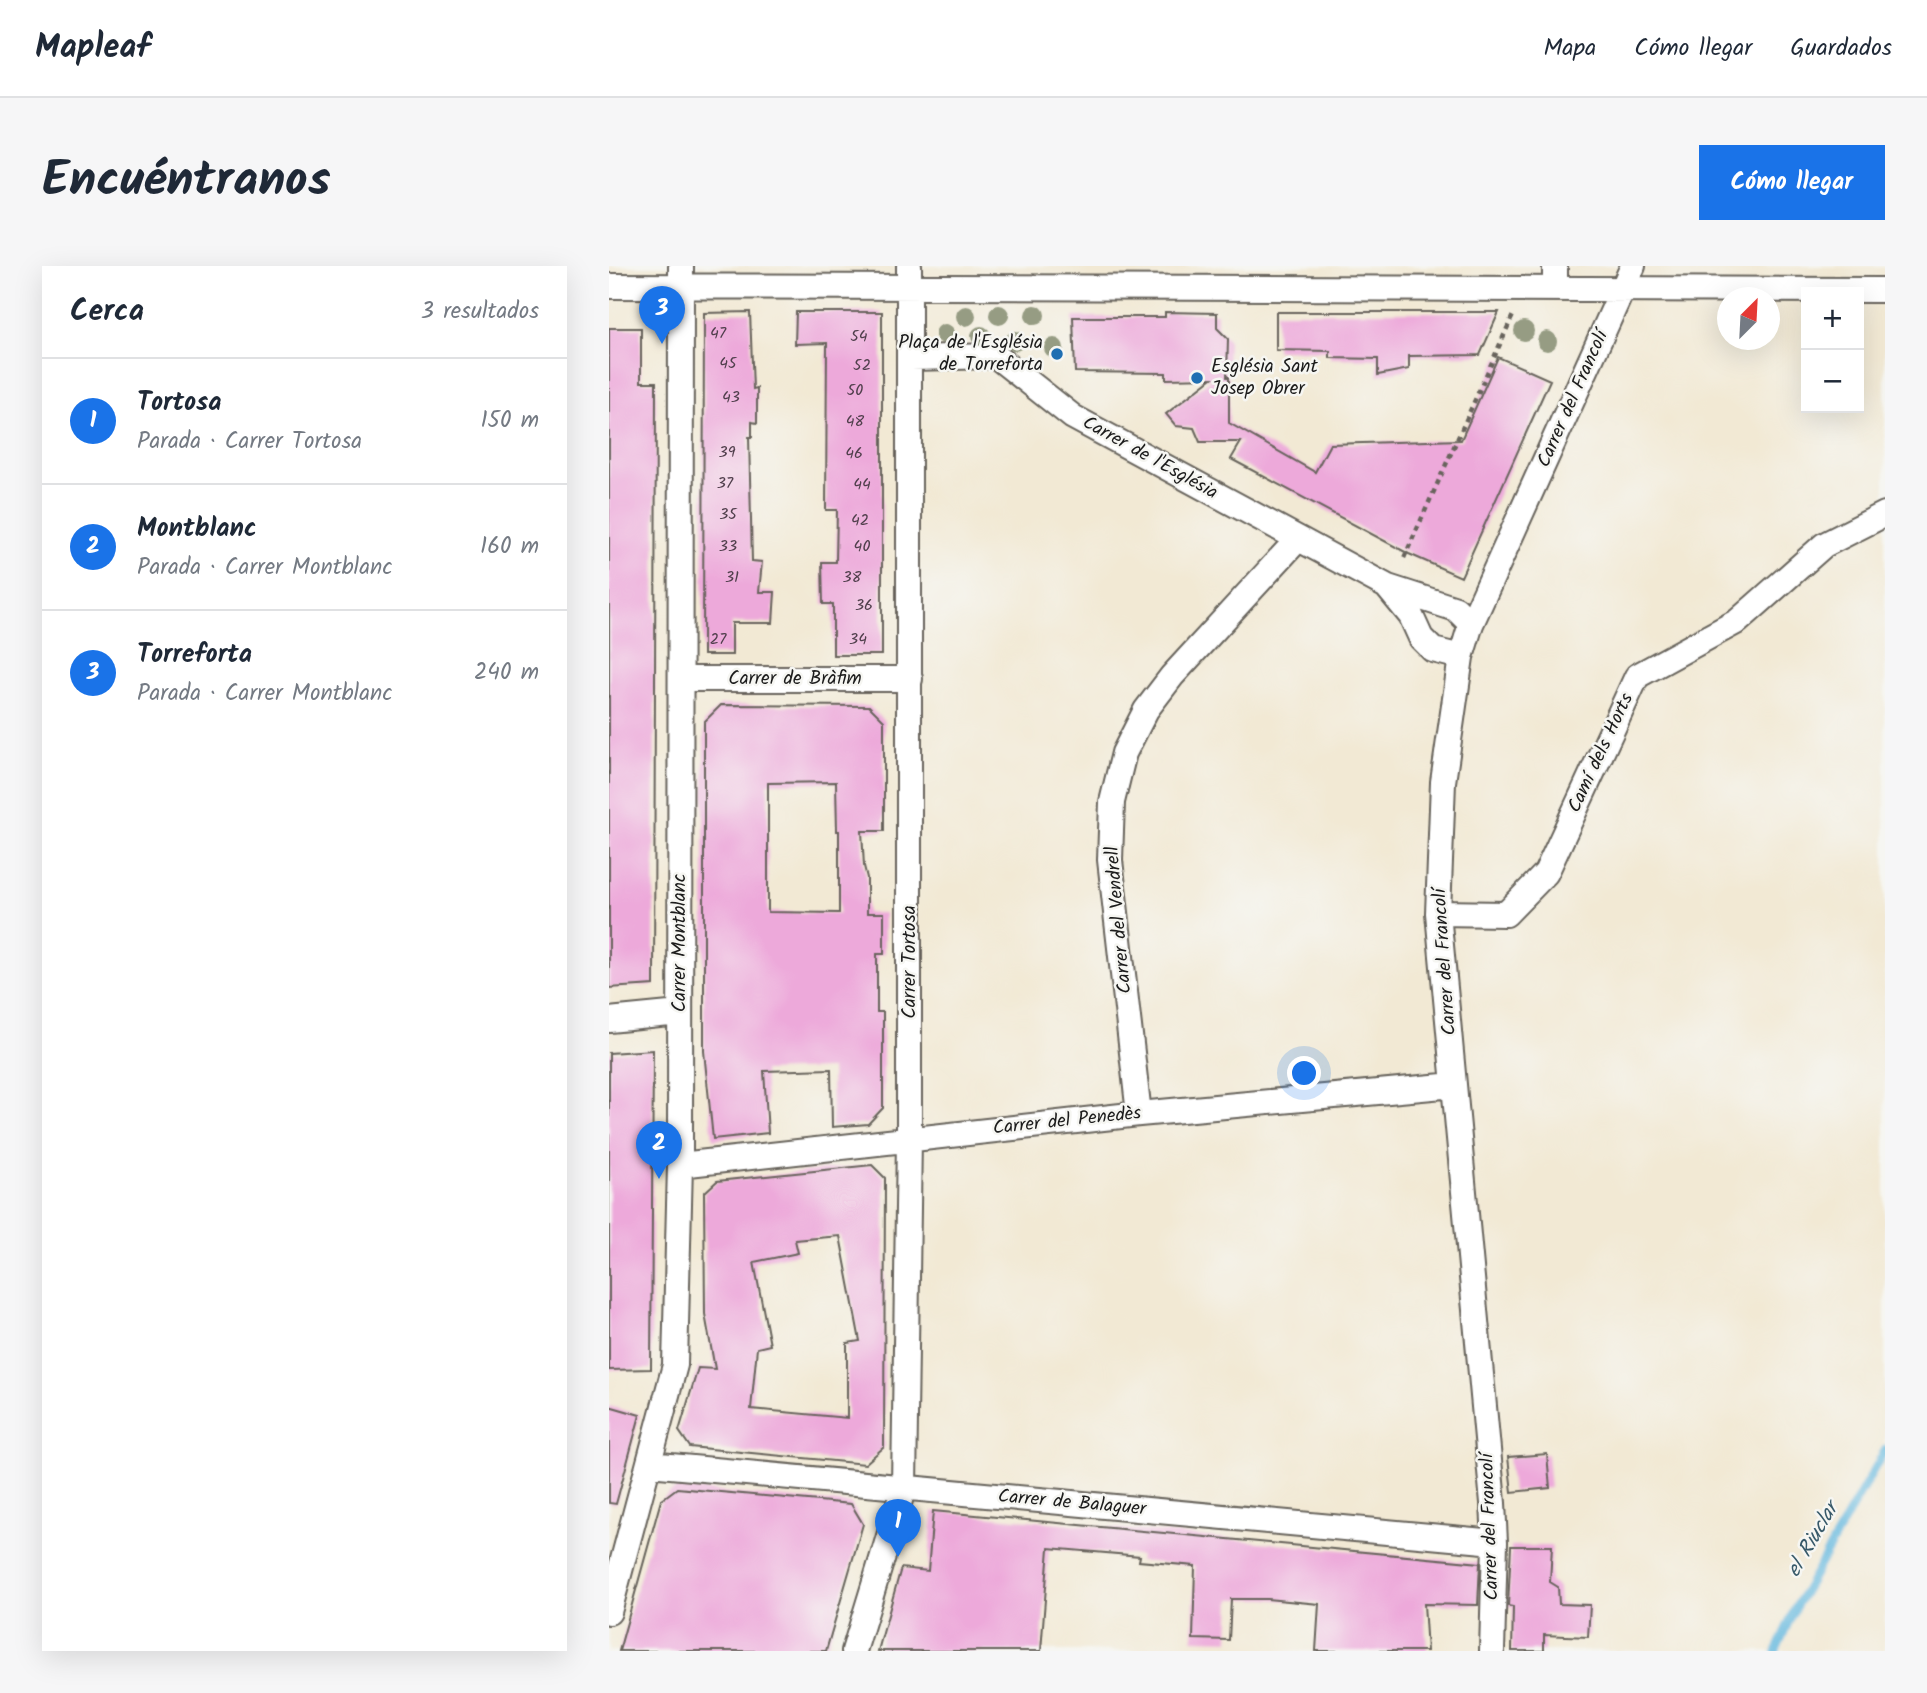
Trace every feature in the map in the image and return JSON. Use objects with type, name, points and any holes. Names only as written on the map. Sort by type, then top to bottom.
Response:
[{"type":"street","points":[[609,286],[681,276],[1628,277],[1885,290]]},
{"type":"street","name":"Carrer Montblanc","points":[[609,1612],[618,1546],[649,1464],[675,1364],[680,1165],[681,276]]},
{"type":"street","name":"Carrer Tortosa","points":[[854,1651],[904,1487],[909,1138],[909,276]]},
{"type":"street","name":"Carrer del Francolí","points":[[1492,1651],[1495,1542],[1492,1489],[1438,913],[1443,782],[1461,657],[1471,624],[1628,277]]},
{"type":"street","name":"Carrer de l'Església","points":[[911,358],[996,356],[1073,416],[1388,587],[1456,609],[1471,624]]},
{"type":"street","name":"Camí dels Horts","points":[[1438,913],[1506,914],[1546,873],[1637,676],[1738,621],[1824,545],[1885,514]]},
{"type":"street","name":"Carrer del Vendrell","points":[[1139,1114],[1110,860],[1112,802],[1124,753],[1146,710],[1172,676],[1298,540]]},
{"type":"street","name":"Carrer de l'Església","points":[[1388,587],[1411,616],[1421,638],[1433,650],[1461,657]]},
{"type":"street","name":"Carrer de Bràfim","points":[[681,679],[910,679]]},
{"type":"street","points":[[609,1020],[680,1013]]},
{"type":"street","name":"Carrer del Penedès","points":[[680,1165],[1139,1114],[1454,1086]]},
{"type":"street","name":"Carrer de Balaguer","points":[[649,1464],[1495,1542]]},
{"type":"path","points":[[1404,558],[1516,309]]},
{"type":"building","points":[[750,312],[753,389],[757,388],[757,423],[752,422],[752,437],[749,437],[752,561],[762,562],[759,592],[775,592],[773,623],[732,623],[732,655],[703,655],[704,313]]},
{"type":"building","points":[[796,312],[882,312],[882,655],[833,655],[833,604],[823,604],[822,562],[836,562],[837,510],[826,510],[827,343],[795,344]]},
{"type":"building","points":[[1165,312],[1217,313],[1217,328],[1228,339],[1229,423],[1315,472],[1330,444],[1461,440],[1498,357],[1550,380],[1461,577],[1409,554],[1231,459],[1241,442],[1200,442],[1194,428],[1176,426],[1166,414],[1212,378],[1166,379],[1166,373],[1075,372],[1073,317],[1165,317]]},
{"type":"building","points":[[1276,312],[1499,312],[1480,355],[1409,356],[1409,369],[1378,375],[1378,359],[1330,358],[1330,351],[1276,350]]},
{"type":"building","points":[[609,328],[641,328],[641,382],[656,382],[654,985],[609,988]]},
{"type":"building","points":[[721,705],[869,706],[884,721],[884,831],[862,831],[867,878],[867,913],[884,913],[884,954],[877,954],[877,1012],[883,1012],[883,1108],[868,1124],[832,1127],[831,1069],[764,1071],[768,1133],[713,1139],[704,1051],[704,722]],"holes":[[[836,782],[839,913],[768,912],[768,783]]]},
{"type":"building","points":[[653,1050],[651,1369],[609,1370],[609,1053]]},
{"type":"building","points":[[872,1165],[885,1178],[884,1447],[865,1464],[690,1447],[679,1431],[698,1368],[715,1369],[705,1314],[704,1193],[717,1181]],"holes":[[[840,1236],[860,1341],[847,1343],[847,1418],[751,1409],[757,1348],[770,1345],[754,1262],[798,1253],[795,1240]]]},
{"type":"building","points":[[609,1406],[640,1415],[616,1504],[609,1503]]},
{"type":"building","points":[[1547,1454],[1550,1488],[1512,1492],[1508,1457]]},
{"type":"building","points":[[677,1488],[851,1504],[863,1524],[826,1651],[619,1651],[661,1500]]},
{"type":"building","points":[[933,1511],[1480,1563],[1478,1605],[1424,1604],[1427,1651],[1316,1651],[1319,1604],[1267,1599],[1231,1599],[1229,1640],[1193,1639],[1195,1566],[1139,1561],[1140,1556],[1049,1548],[1041,1651],[878,1651],[901,1568],[928,1571]]},
{"type":"building","points":[[1511,1546],[1552,1546],[1550,1582],[1558,1587],[1559,1604],[1590,1605],[1588,1637],[1544,1635],[1544,1651],[1512,1651],[1513,1607],[1508,1606]]},
{"type":"waterway","name":"el Riuclar","points":[[1776,1651],[1794,1610],[1885,1450]]},
{"type":"place","name":"Torreforta","points":[[662,344]]},
{"type":"place","name":"Plaça de l'Església de Torreforta","points":[[1057,354]]},
{"type":"place","name":"Església Sant Josep Obrer","points":[[1197,378]]},
{"type":"place","name":"Montblanc","points":[[659,1179]]},
{"type":"place","name":"Tortosa","points":[[898,1557]]}]
